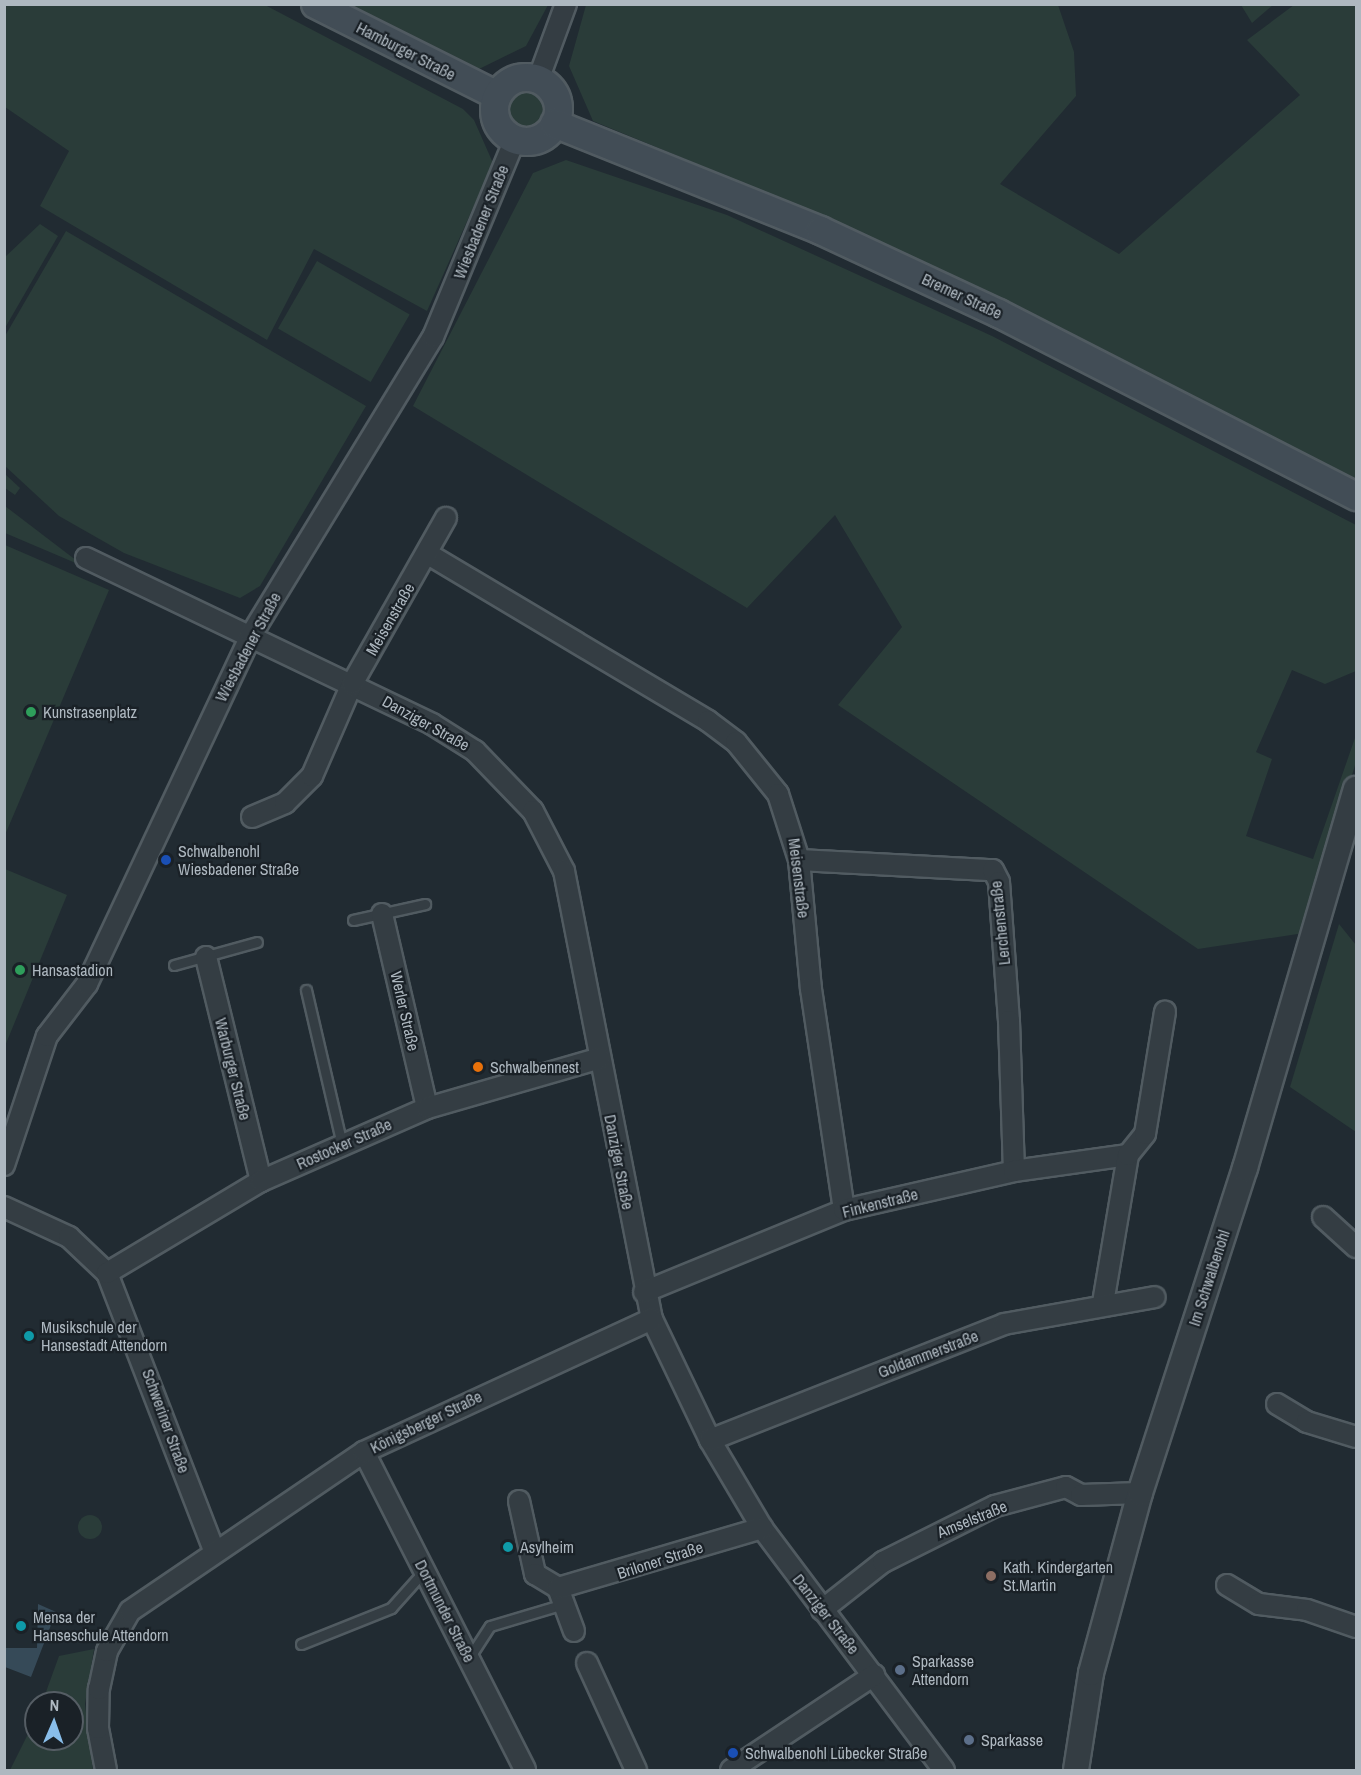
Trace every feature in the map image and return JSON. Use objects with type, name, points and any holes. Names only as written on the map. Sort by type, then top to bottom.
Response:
[{"type":"main road","name":"Hamburger Straße","points":[[315,4],[497,94]]},
{"type":"main road","points":[[519,78],[538,80],[555,98],[554,123],[537,139],[515,139],[498,124],[497,94],[519,78]]},
{"type":"main road","name":"Bremer Straße","points":[[554,123],[820,230],[977,303],[1356,496]]},
{"type":"street","points":[[538,80],[566,4]]},
{"type":"street","name":"Wiesbadener Straße","points":[[4,1165],[48,1036],[87,984],[251,635],[434,337],[515,139]]},
{"type":"street","name":"Meisenstraße","points":[[252,816],[303,791],[352,684],[428,554],[446,518]]},
{"type":"street","name":"Meisenstraße","points":[[428,554],[735,742],[778,794],[799,860],[844,1210]]},
{"type":"street","name":"Danziger Straße","points":[[86,558],[352,684],[475,751],[533,811],[564,871],[644,1292],[652,1319],[710,1440],[762,1528],[944,1770]]},
{"type":"street","name":"Im Schwalbenohl","points":[[1076,1770],[1091,1673],[1140,1492],[1245,1168],[1356,789]]},
{"type":"street","name":"Lerchenstraße","points":[[799,860],[993,870],[999,882],[1009,1021],[1014,1171]]},
{"type":"street","name":"Werler Straße","points":[[382,914],[427,1108]]},
{"type":"street","name":"Warburger Straße","points":[[206,957],[261,1181]]},
{"type":"street","points":[[1103,1303],[1128,1155],[1145,1134],[1165,1012]]},
{"type":"street","name":"Rostocker Straße","points":[[107,1273],[261,1181],[342,1145],[427,1108],[600,1058]]},
{"type":"street","name":"Finkenstraße","points":[[644,1292],[844,1210],[1014,1171],[1128,1155]]},
{"type":"street","name":"Schweriner Straße","points":[[4,1208],[69,1237],[107,1273],[214,1551]]},
{"type":"street","points":[[1323,1217],[1356,1246]]},
{"type":"street","name":"Goldammerstraße","points":[[710,1440],[1004,1324],[1103,1303],[1155,1297]]},
{"type":"street","name":"Königsberger Straße","points":[[106,1770],[98,1728],[107,1651],[130,1611],[214,1551],[364,1452],[652,1319]]},
{"type":"street","points":[[1277,1404],[1307,1422],[1356,1437]]},
{"type":"street","name":"Dortmunder Straße","points":[[364,1452],[525,1770]]},
{"type":"street","name":"Amselstraße","points":[[822,1610],[883,1562],[940,1530],[995,1506],[1066,1487],[1081,1495],[1140,1492]]},
{"type":"street","points":[[519,1501],[536,1574],[561,1596],[574,1631]]},
{"type":"street","name":"Briloner Straße","points":[[561,1596],[762,1528]]},
{"type":"street","points":[[1227,1586],[1259,1604],[1307,1610],[1356,1628]]},
{"type":"street","points":[[587,1663],[636,1770]]},
{"type":"street","points":[[738,1769],[874,1675]]},
{"type":"lane","points":[[353,920],[425,904]]},
{"type":"lane","points":[[174,965],[256,942]]},
{"type":"lane","points":[[306,990],[342,1145]]},
{"type":"lane","points":[[301,1644],[391,1608],[425,1570]]},
{"type":"lane","points":[[469,1658],[490,1626],[561,1596]]},
{"type":"green space","points":[[5,5],[265,5],[463,109],[474,120],[493,163],[427,311],[314,249],[267,340],[40,206],[69,151],[5,107]]},
{"type":"green space","points":[[337,5],[548,5],[526,46],[477,70]]},
{"type":"green space","points":[[586,5],[1058,5],[1074,52],[1076,96],[1000,184],[1119,254],[1300,95],[1247,40],[1294,5],[1356,5],[1356,487],[1018,308],[840,223],[593,121],[569,66]]},
{"type":"green space","points":[[1241,5],[1273,5],[1252,23]]},
{"type":"green space","points":[[526,90],[538,96],[544,108],[538,120],[526,126],[514,120],[508,108],[514,96]]},
{"type":"green space","points":[[566,160],[727,215],[992,336],[1356,525],[1356,671],[1325,684],[1292,670],[1256,752],[1272,759],[1246,836],[1313,859],[1356,735],[1356,762],[1304,933],[1198,949],[838,705],[902,627],[835,515],[747,608],[413,406],[533,173]]},
{"type":"green space","points":[[40,224],[58,236],[5,328],[5,257]]},
{"type":"green space","points":[[66,231],[366,406],[260,586],[240,598],[124,553],[59,516],[5,466],[5,336]]},
{"type":"green space","points":[[317,261],[410,314],[371,382],[278,329]]},
{"type":"green space","points":[[5,474],[20,488],[15,495],[5,488]]},
{"type":"green space","points":[[5,506],[85,567],[5,533]]},
{"type":"green space","name":"Kunstrasenplatz","points":[[5,545],[109,590],[5,835]]},
{"type":"green space","name":"Hansastadion","points":[[5,869],[67,895],[5,1046]]},
{"type":"green space","points":[[1339,924],[1356,945],[1356,1132],[1290,1087]]},
{"type":"green space","points":[[90,1515],[99,1518],[102,1527],[99,1536],[90,1539],[81,1536],[78,1527],[81,1518]]},
{"type":"green space","points":[[94,1649],[85,1704],[93,1770],[10,1770],[24,1742],[24,1751],[84,1751],[84,1691],[46,1691],[59,1656]]},
{"type":"water","points":[[38,1604],[56,1612],[31,1677],[5,1667],[5,1648],[37,1648]]},
{"type":"place","name":"Kunstrasenplatz","points":[[31,712]]},
{"type":"place","name":"Schwalbenohl Wiesbadener Straße","points":[[166,860]]},
{"type":"place","name":"Hansastadion","points":[[20,970]]},
{"type":"place","name":"Schwalbennest","points":[[478,1067]]},
{"type":"place","name":"Musikschule der Hansestadt Attendorn","points":[[29,1336]]},
{"type":"place","name":"Asylheim","points":[[508,1547]]},
{"type":"place","name":"Kath. Kindergarten St.Martin","points":[[991,1576]]},
{"type":"place","name":"Mensa der Hanseschule Attendorn","points":[[21,1626]]},
{"type":"place","name":"Sparkasse Attendorn","points":[[900,1670]]},
{"type":"place","name":"Sparkasse","points":[[969,1740]]},
{"type":"place","name":"Schwalbenohl Lübecker Straße","points":[[733,1753]]}]
